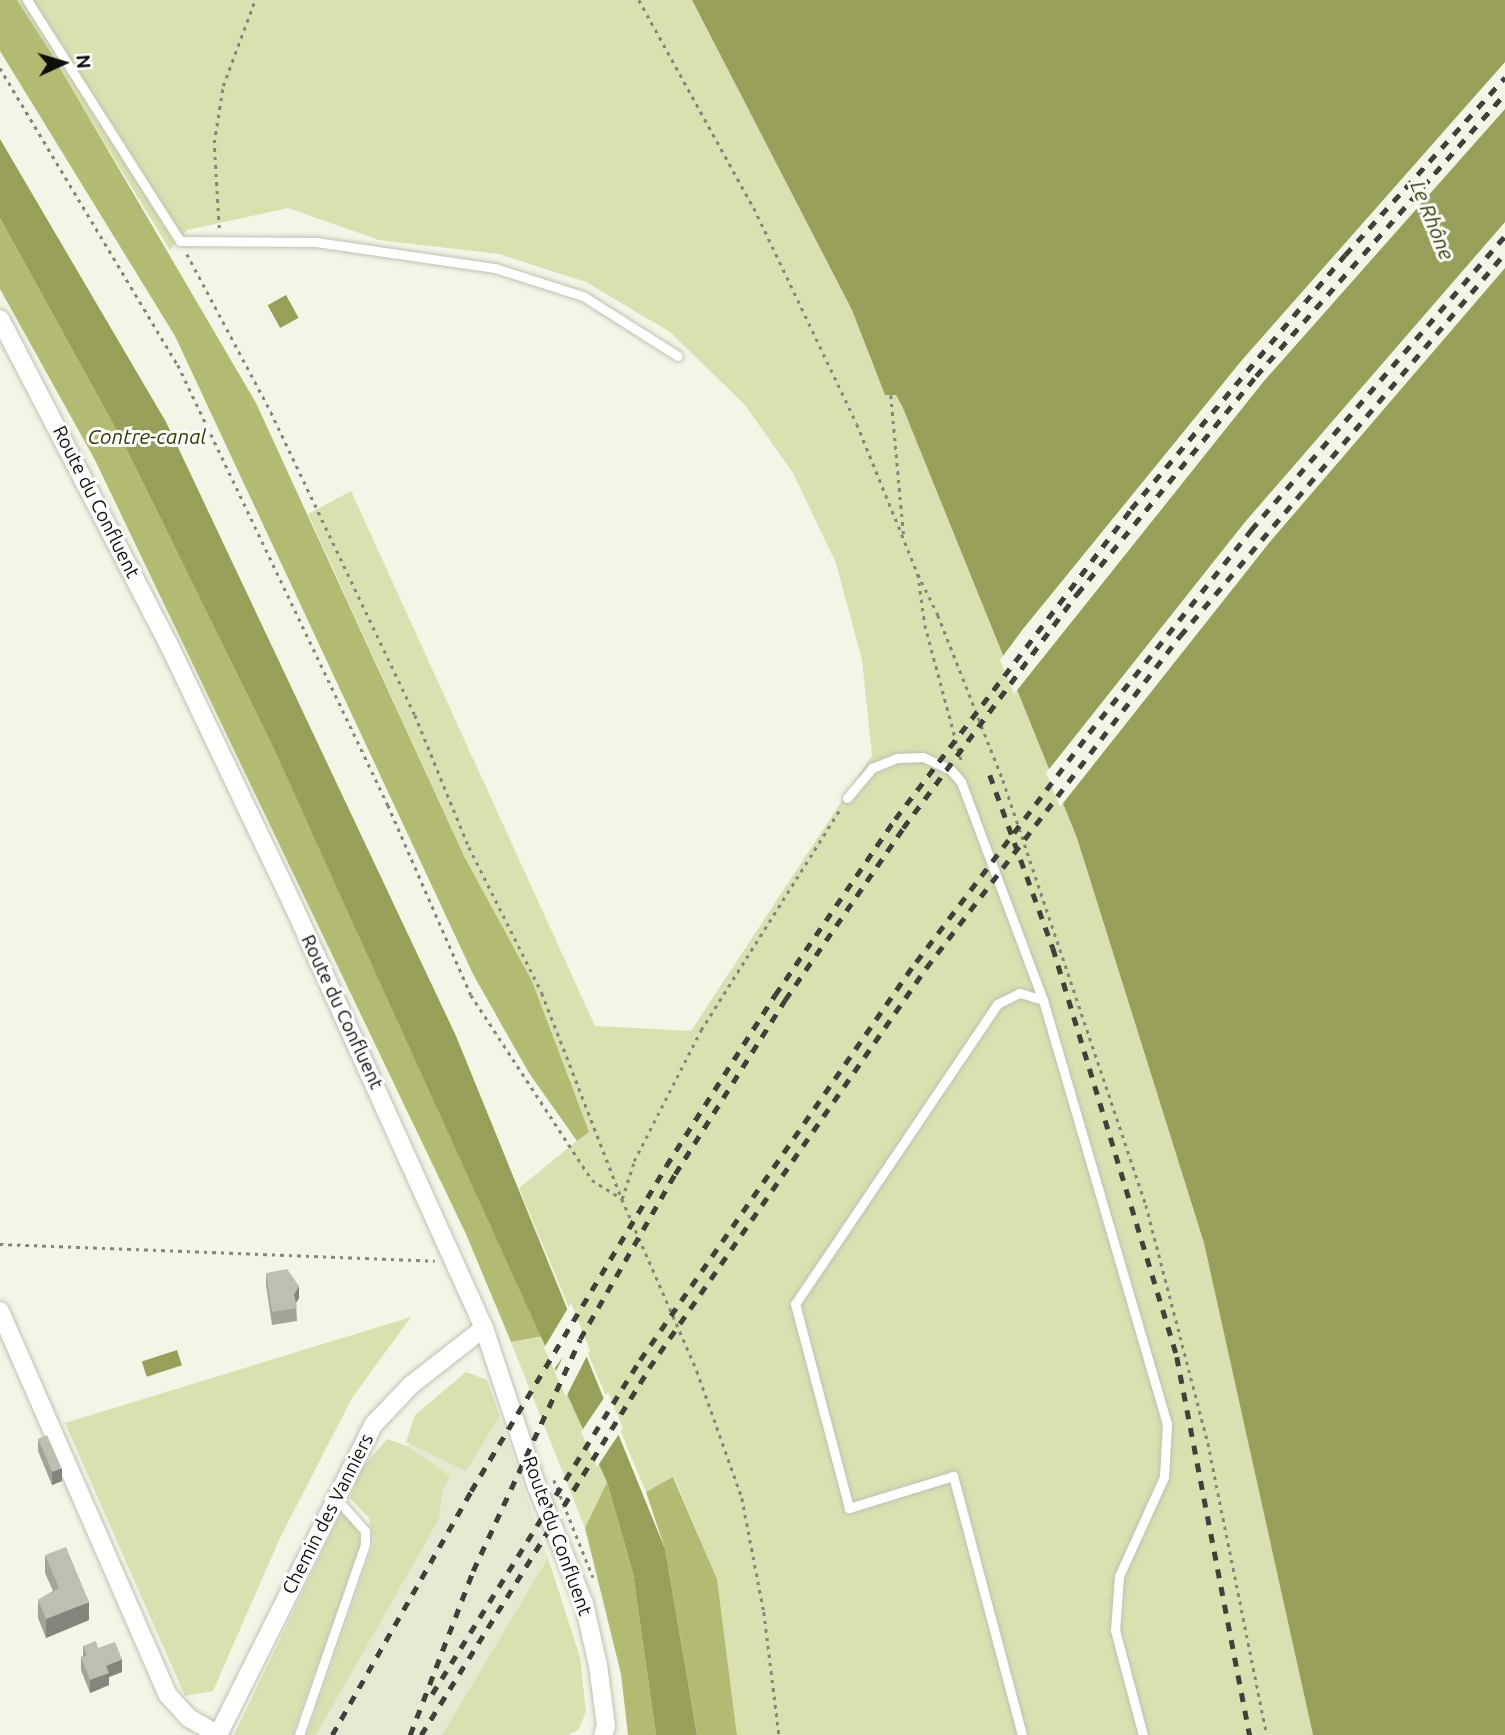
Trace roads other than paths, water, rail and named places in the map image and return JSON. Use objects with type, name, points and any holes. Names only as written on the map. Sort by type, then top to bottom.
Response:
[{"type":"street","name":"Route du Confluent","points":[[0,319],[169,645],[484,1328],[537,1487],[584,1604],[598,1665],[606,1726],[603,1735]]},
{"type":"street","name":"Chemin des Vanniers","points":[[0,1311],[168,1695],[189,1718],[218,1735],[334,1496],[374,1424],[411,1385],[484,1328]]},
{"type":"lane","points":[[27,0],[180,241],[316,242],[534,277],[583,296],[678,356]]},
{"type":"lane","points":[[847,798],[872,768],[897,758],[923,757],[951,770],[961,782],[1043,1000],[1167,1423],[1164,1477],[1119,1576],[1115,1630],[1143,1735]]},
{"type":"lane","points":[[1022,1735],[953,1476],[849,1508],[795,1304],[997,1004],[1020,993],[1043,1000]]},
{"type":"lane","points":[[299,1735],[365,1544],[365,1531],[334,1496]]},
{"type":"water","name":"Le Rhône","points":[[692,0],[1505,0],[1505,1735],[1313,1735],[1204,1243],[1077,838],[903,408],[896,395],[885,395],[852,310]]},
{"type":"water","name":"Contre-canal","points":[[0,139],[166,422],[456,1036],[665,1549],[697,1735],[656,1735],[633,1573],[607,1482],[273,747],[122,440],[0,218]]},
{"type":"water","points":[[286,295],[299,318],[280,328],[268,305]]},
{"type":"water","points":[[177,1350],[182,1365],[147,1377],[142,1361]]},
{"type":"railway","points":[[332,1735],[471,1491],[666,1166],[775,995],[895,819],[1131,509],[1345,255],[1505,77]]},
{"type":"railway","points":[[410,1735],[473,1571],[580,1339],[675,1174],[785,1000],[903,828],[1077,594],[1256,376],[1505,94]]},
{"type":"railway","points":[[432,1694],[640,1360],[916,962],[1089,733],[1251,530],[1505,236]]},
{"type":"railway","points":[[421,1735],[649,1368],[926,968],[1180,636],[1505,253]]},
{"type":"railway","points":[[990,775],[1053,948],[1177,1357],[1250,1735]]}]
